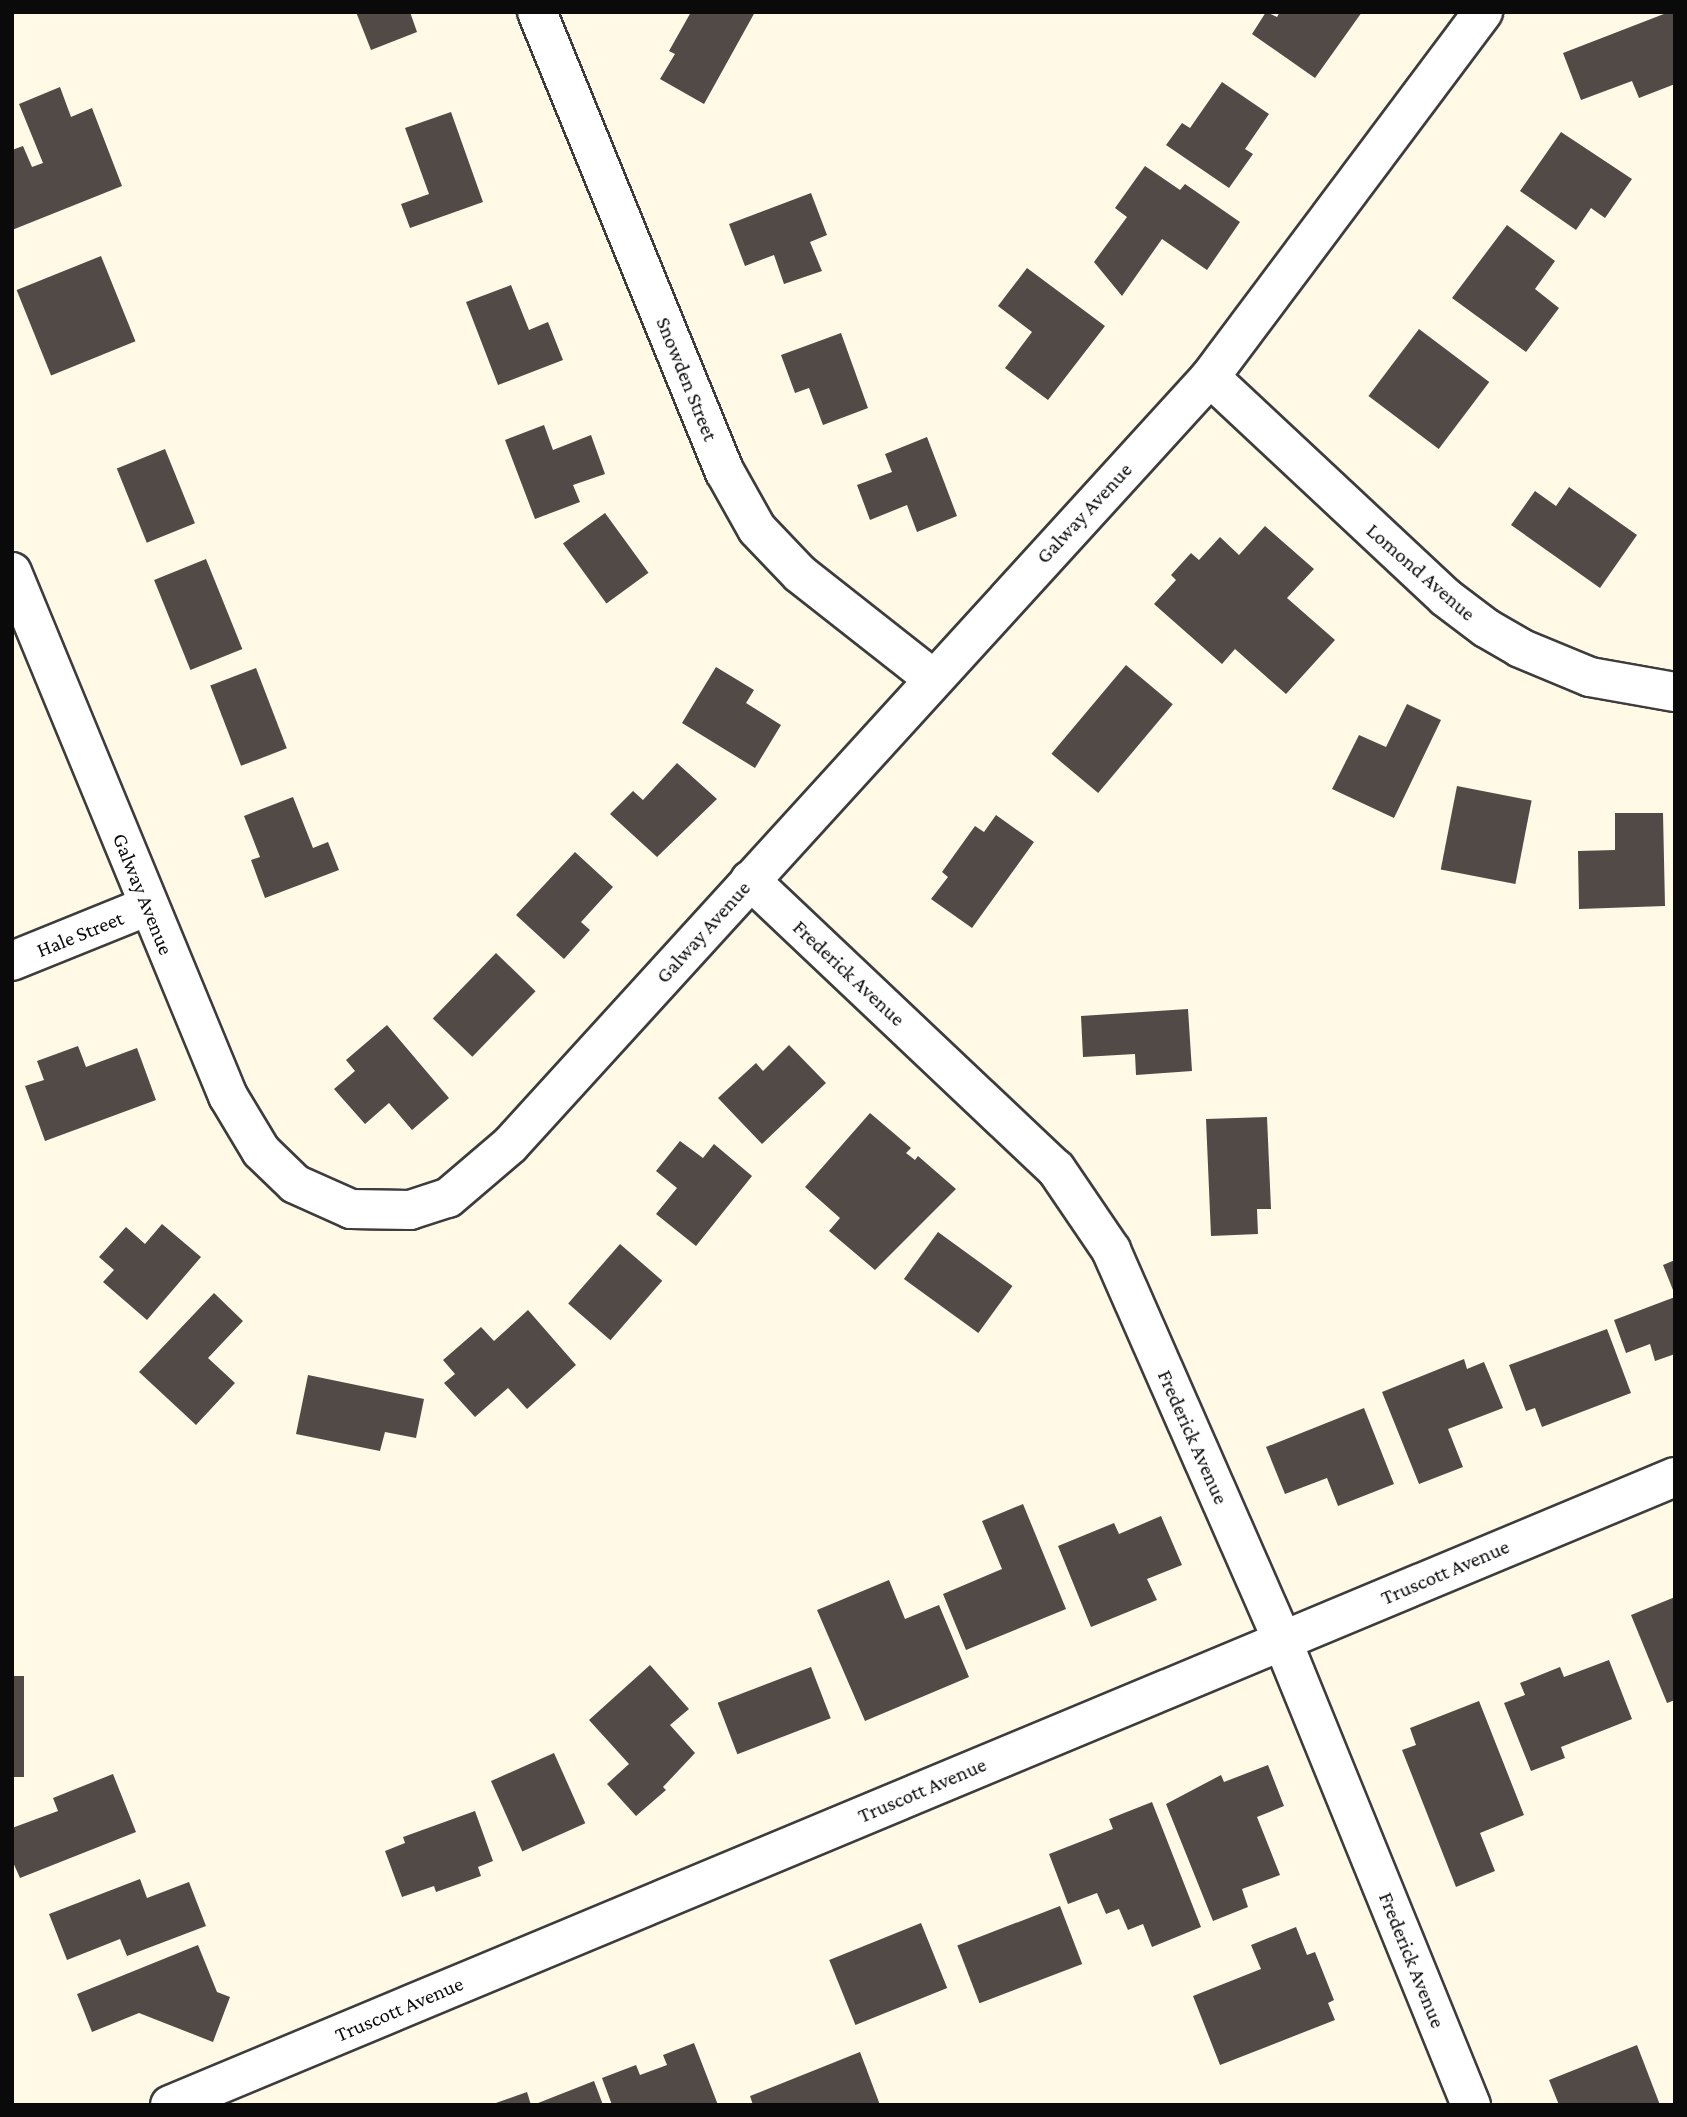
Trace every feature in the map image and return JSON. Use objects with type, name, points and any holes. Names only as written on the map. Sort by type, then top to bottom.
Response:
[{"type":"street","name":"Snowden Street","points":[[537,12],[725,472],[757,529],[800,574],[932,678]]},
{"type":"street","name":"Galway Avenue","points":[[12,572],[228,1096],[261,1151],[276,1170],[314,1194],[351,1209],[390,1211],[448,1198],[481,1174],[1210,377],[1483,12]]},
{"type":"street","name":"Lomond Avenue","points":[[1210,377],[1445,597],[1486,628],[1520,648],[1590,677],[1675,692]]},
{"type":"street","name":"Frederick Avenue","points":[[750,880],[1072,1189],[1111,1250],[1282,1640],[1471,2105]]},
{"type":"street","name":"Hale Street","points":[[12,961],[148,906]]},
{"type":"street","name":"Truscott Avenue","points":[[170,2105],[1675,1477]]},
{"type":"building","points":[[356,12],[410,12],[417,32],[371,50]]},
{"type":"building","points":[[691,12],[755,12],[704,104],[660,79],[675,54],[669,51]]},
{"type":"building","points":[[1266,12],[1277,17],[1280,12],[1362,12],[1315,78],[1252,34]]},
{"type":"building","points":[[1675,12],[1675,84],[1639,98],[1632,81],[1581,100],[1563,53]]},
{"type":"building","points":[[1222,82],[1269,114],[1245,149],[1253,154],[1229,188],[1166,145],[1182,123],[1190,128]]},
{"type":"building","points":[[60,87],[71,117],[92,108],[122,186],[12,230],[12,150],[23,146],[32,167],[43,163],[19,104]]},
{"type":"building","points":[[451,112],[483,202],[410,228],[401,204],[429,194],[405,128]]},
{"type":"building","points":[[1561,132],[1632,179],[1605,218],[1591,208],[1576,230],[1520,191]]},
{"type":"building","points":[[1145,166],[1180,190],[1185,184],[1240,222],[1207,270],[1162,239],[1122,296],[1094,262],[1127,217],[1115,208]]},
{"type":"building","points":[[811,193],[827,235],[810,242],[822,271],[784,284],[774,255],[745,266],[729,224]]},
{"type":"building","points":[[1507,225],[1555,261],[1535,289],[1559,308],[1526,352],[1452,298]]},
{"type":"building","points":[[101,256],[135,341],[51,375],[17,290]]},
{"type":"building","points":[[1027,268],[1105,326],[1048,400],[1005,368],[1032,332],[998,306]]},
{"type":"building","points":[[511,285],[529,330],[548,322],[563,360],[498,385],[466,302]]},
{"type":"building","points":[[1419,329],[1489,382],[1439,449],[1368,396]]},
{"type":"building","points":[[841,333],[868,408],[823,425],[809,388],[795,393],[781,355]]},
{"type":"building","points":[[544,425],[553,450],[591,435],[605,474],[573,485],[580,502],[535,519],[505,440]]},
{"type":"building","points":[[927,437],[957,516],[917,532],[907,505],[870,520],[857,485],[892,472],[885,454]]},
{"type":"building","points":[[165,449],[195,523],[147,543],[117,468]]},
{"type":"building","points":[[1569,487],[1637,535],[1600,588],[1511,525],[1535,491],[1556,506]]},
{"type":"building","points":[[605,513],[648,573],[606,603],[563,544]]},
{"type":"building","points":[[1265,526],[1314,569],[1287,598],[1335,640],[1286,694],[1235,649],[1222,664],[1154,604],[1176,580],[1171,575],[1191,553],[1199,560],[1220,537],[1239,555]]},
{"type":"building","points":[[206,559],[242,649],[190,670],[154,580]]},
{"type":"building","points":[[1126,665],[1173,704],[1098,793],[1051,754]]},
{"type":"building","points":[[716,667],[754,690],[746,703],[781,725],[755,768],[682,723]]},
{"type":"building","points":[[256,668],[287,748],[241,766],[210,686]]},
{"type":"building","points":[[1407,704],[1441,720],[1394,818],[1332,789],[1359,735],[1386,747]]},
{"type":"building","points":[[677,763],[717,799],[657,857],[610,814],[633,791],[643,800]]},
{"type":"building","points":[[1457,786],[1532,801],[1515,884],[1441,869]]},
{"type":"building","points":[[293,797],[313,848],[328,842],[339,870],[265,898],[251,860],[260,857],[244,816]]},
{"type":"building","points":[[1615,813],[1663,813],[1665,906],[1579,909],[1578,851],[1615,850]]},
{"type":"building","points":[[996,815],[1034,842],[972,928],[931,899],[948,877],[942,872],[975,826],[984,832]]},
{"type":"building","points":[[575,852],[613,887],[581,922],[590,930],[564,959],[516,915]]},
{"type":"building","points":[[496,953],[536,991],[472,1057],[433,1018]]},
{"type":"building","points":[[1188,1009],[1192,1071],[1136,1075],[1135,1054],[1083,1057],[1081,1016]]},
{"type":"building","points":[[387,1025],[449,1098],[412,1130],[389,1103],[365,1124],[334,1089],[355,1071],[346,1060]]},
{"type":"building","points":[[789,1045],[826,1083],[762,1144],[718,1098],[756,1063],[763,1071]]},
{"type":"building","points":[[78,1046],[86,1067],[137,1048],[156,1100],[45,1141],[25,1086],[44,1080],[37,1061]]},
{"type":"building","points":[[870,1113],[911,1148],[906,1153],[915,1160],[918,1156],[956,1189],[875,1270],[829,1231],[840,1218],[805,1187]]},
{"type":"building","points":[[1267,1117],[1271,1209],[1257,1209],[1258,1234],[1211,1236],[1206,1119]]},
{"type":"building","points":[[680,1141],[703,1158],[714,1144],[752,1176],[696,1246],[656,1214],[677,1188],[656,1171]]},
{"type":"building","points":[[162,1224],[201,1257],[147,1320],[103,1282],[114,1270],[99,1257],[126,1227],[145,1244]]},
{"type":"building","points":[[938,1232],[1012,1286],[978,1333],[904,1279]]},
{"type":"building","points":[[620,1244],[662,1281],[610,1340],[568,1304]]},
{"type":"building","points":[[1675,1260],[1675,1295],[1663,1265]]},
{"type":"building","points":[[214,1293],[243,1321],[208,1358],[235,1383],[196,1425],[139,1372]]},
{"type":"building","points":[[1675,1297],[1675,1354],[1655,1361],[1650,1344],[1626,1353],[1614,1320]]},
{"type":"building","points":[[528,1310],[576,1365],[527,1409],[508,1388],[475,1417],[444,1383],[455,1374],[443,1360],[481,1327],[494,1341]]},
{"type":"building","points":[[1607,1329],[1631,1393],[1542,1427],[1535,1408],[1526,1411],[1509,1365]]},
{"type":"building","points":[[1464,1359],[1467,1369],[1484,1362],[1503,1408],[1448,1429],[1463,1467],[1419,1484],[1382,1392]]},
{"type":"building","points":[[308,1375],[424,1399],[416,1438],[385,1432],[380,1451],[296,1434]]},
{"type":"building","points":[[1364,1408],[1394,1484],[1338,1506],[1327,1478],[1285,1494],[1266,1447]]},
{"type":"building","points":[[1023,1504],[1066,1609],[966,1650],[943,1594],[1002,1569],[982,1521]]},
{"type":"building","points":[[1161,1516],[1182,1565],[1147,1579],[1157,1600],[1091,1627],[1058,1546],[1114,1523],[1119,1534]]},
{"type":"building","points":[[889,1580],[905,1619],[939,1605],[969,1677],[865,1721],[817,1610]]},
{"type":"building","points":[[1675,1597],[1675,1700],[1667,1703],[1631,1615]]},
{"type":"building","points":[[1609,1660],[1632,1719],[1561,1747],[1565,1758],[1531,1771],[1504,1703],[1525,1695],[1520,1683],[1560,1667],[1564,1677]]},
{"type":"building","points":[[650,1665],[689,1709],[670,1725],[695,1753],[663,1787],[666,1790],[636,1816],[607,1784],[629,1764],[589,1720]]},
{"type":"building","points":[[811,1667],[831,1718],[737,1754],[718,1703]]},
{"type":"building","points":[[12,1676],[24,1676],[24,1777],[12,1777]]},
{"type":"building","points":[[1479,1701],[1524,1815],[1480,1833],[1495,1871],[1456,1887],[1402,1750],[1416,1745],[1410,1728]]},
{"type":"building","points":[[554,1753],[585,1823],[522,1851],[491,1781]]},
{"type":"building","points":[[1268,1765],[1284,1806],[1257,1817],[1280,1875],[1242,1889],[1248,1907],[1213,1921],[1166,1804],[1221,1775],[1224,1782]]},
{"type":"building","points":[[113,1774],[136,1832],[20,1878],[12,1860],[12,1828],[58,1811],[53,1798]]},
{"type":"building","points":[[1152,1802],[1201,1927],[1152,1947],[1143,1924],[1128,1930],[1119,1909],[1106,1914],[1097,1893],[1068,1904],[1049,1854],[1113,1829],[1109,1819]]},
{"type":"building","points":[[475,1811],[493,1861],[478,1867],[481,1876],[436,1892],[434,1886],[402,1897],[385,1851],[405,1843],[403,1837]]},
{"type":"building","points":[[140,1879],[147,1898],[189,1882],[206,1926],[127,1956],[120,1939],[67,1960],[49,1914]]},
{"type":"building","points":[[1060,1906],[1082,1964],[980,2003],[957,1945]]},
{"type":"building","points":[[921,1923],[947,1988],[855,2025],[829,1960]]},
{"type":"building","points":[[1296,1927],[1307,1955],[1315,1952],[1334,2000],[1328,2003],[1335,2020],[1220,2065],[1193,1996],[1261,1969],[1251,1945]]},
{"type":"building","points":[[198,1945],[217,1992],[230,1997],[213,2042],[139,2013],[92,2032],[77,1994]]},
{"type":"building","points":[[694,2043],[718,2105],[612,2105],[602,2078],[636,2065],[640,2075],[667,2065],[663,2055]]},
{"type":"building","points":[[1637,2045],[1660,2105],[1559,2105],[1549,2080]]},
{"type":"building","points":[[860,2052],[880,2105],[753,2105],[750,2096]]},
{"type":"building","points":[[594,2081],[603,2105],[533,2105]]},
{"type":"building","points":[[527,2092],[531,2105],[493,2105],[493,2104]]}]
